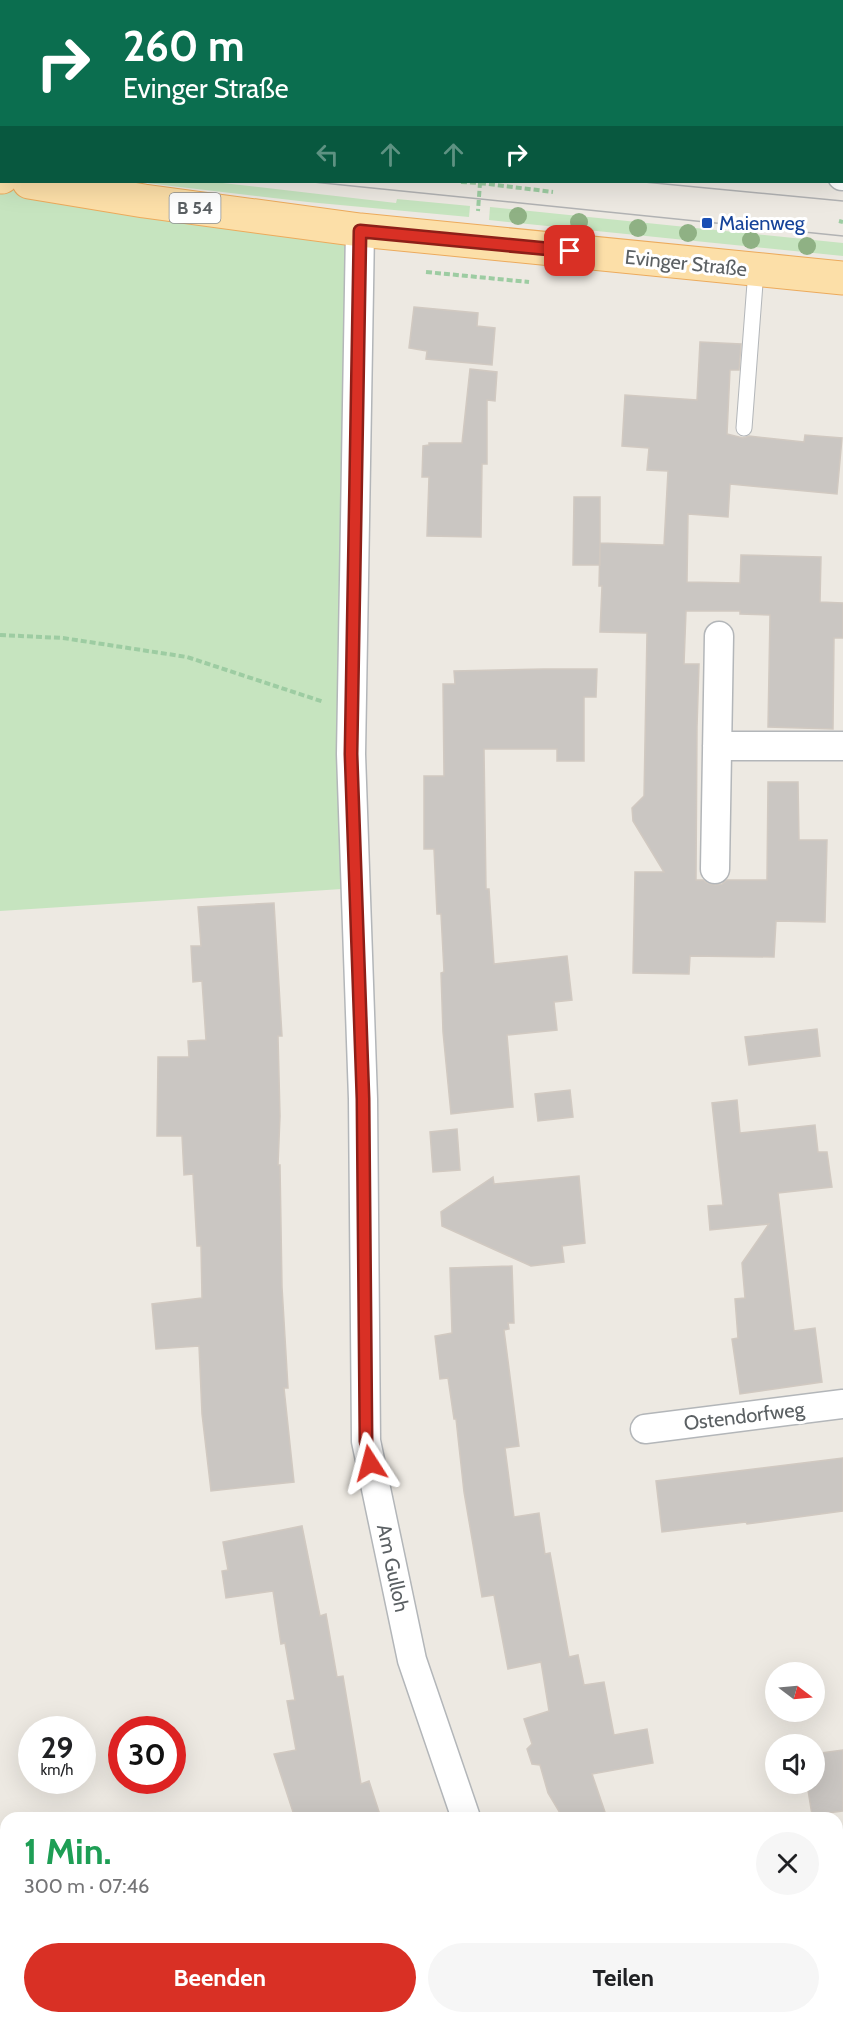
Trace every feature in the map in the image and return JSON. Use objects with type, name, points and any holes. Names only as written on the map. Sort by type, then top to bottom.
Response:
[{"type":"main road","name":"Evinger Straße","points":[[35,183],[144,201],[360,231],[843,278]]},
{"type":"street","name":"Am Gulloh","points":[[360,231],[351,754],[363,1099],[366,1441],[412,1660],[464,1812]]},
{"type":"street","points":[[715,869],[719,636]]},
{"type":"street","points":[[717,746],[843,746]]},
{"type":"street","name":"Ostendorfweg","points":[[645,1429],[843,1404]]},
{"type":"lane","points":[[744,428],[756,270]]},
{"type":"path","points":[[480,183],[554,192]]},
{"type":"path","points":[[0,635],[63,638],[187,657],[352,711]]},
{"type":"green space","points":[[0,183],[47,183],[360,230],[357,888],[0,911]]},
{"type":"green space","points":[[146,183],[223,183],[396,203],[397,199],[470,206],[469,217],[308,202]]},
{"type":"green space","points":[[490,207],[843,243],[843,256],[489,220]]},
{"type":"building","points":[[414,307],[478,313],[477,326],[495,328],[492,365],[426,359],[427,351],[409,348]]},
{"type":"building","points":[[700,342],[741,344],[739,370],[730,370],[727,434],[743,438],[749,436],[804,442],[805,435],[842,438],[837,494],[730,484],[728,517],[688,514],[687,582],[740,583],[741,555],[821,557],[820,602],[843,603],[843,638],[834,638],[833,729],[768,727],[770,615],[740,614],[740,611],[686,611],[684,664],[699,664],[696,880],[715,885],[727,880],[767,880],[768,782],[798,782],[799,840],[827,840],[825,922],[776,921],[774,957],[690,956],[689,974],[633,973],[635,872],[664,872],[633,821],[632,808],[644,796],[647,633],[600,632],[602,586],[599,586],[600,543],[664,545],[668,471],[647,470],[649,448],[622,446],[625,395],[697,400]]},
{"type":"building","points":[[470,369],[497,372],[495,401],[487,400],[487,464],[482,464],[481,537],[427,536],[429,477],[422,477],[423,446],[429,443],[462,443]]},
{"type":"building","points":[[574,497],[600,497],[600,565],[573,565]]},
{"type":"building","points":[[597,669],[596,697],[584,697],[584,761],[557,761],[557,749],[484,749],[486,889],[489,889],[494,964],[567,956],[572,1000],[554,1002],[557,1030],[507,1035],[513,1107],[451,1114],[443,1032],[441,973],[444,972],[441,914],[437,914],[434,849],[424,849],[424,776],[444,776],[443,684],[455,684],[454,671]]},
{"type":"building","points":[[274,903],[282,1036],[278,1036],[280,1116],[278,1165],[280,1165],[282,1287],[288,1388],[284,1388],[294,1482],[211,1491],[202,1414],[199,1346],[156,1349],[152,1304],[202,1298],[201,1246],[197,1246],[193,1174],[184,1175],[182,1136],[157,1136],[158,1057],[189,1057],[188,1041],[206,1040],[202,981],[193,982],[191,946],[201,946],[198,907]]},
{"type":"building","points":[[817,1029],[820,1056],[749,1065],[745,1037]]},
{"type":"building","points":[[570,1090],[573,1117],[538,1121],[535,1094]]},
{"type":"building","points":[[737,1100],[740,1133],[815,1125],[818,1152],[827,1152],[832,1187],[778,1193],[794,1331],[815,1328],[822,1382],[740,1394],[732,1339],[738,1338],[735,1299],[745,1298],[742,1263],[769,1224],[710,1230],[708,1206],[723,1205],[712,1103]]},
{"type":"building","points":[[457,1129],[460,1170],[433,1172],[430,1132]]},
{"type":"building","points":[[579,1176],[585,1243],[562,1246],[564,1262],[531,1266],[442,1226],[441,1212],[493,1177],[494,1184]]},
{"type":"building","points":[[512,1266],[514,1323],[508,1323],[509,1329],[504,1330],[519,1446],[505,1448],[514,1517],[539,1513],[545,1554],[550,1553],[569,1657],[578,1655],[584,1685],[604,1682],[614,1735],[647,1729],[653,1763],[592,1774],[605,1812],[559,1812],[548,1793],[540,1765],[532,1764],[527,1749],[532,1744],[524,1719],[549,1711],[541,1662],[508,1669],[494,1595],[482,1597],[464,1492],[456,1419],[454,1419],[448,1378],[440,1379],[435,1336],[452,1333],[450,1268]]},
{"type":"building","points":[[843,1458],[843,1511],[747,1524],[746,1522],[662,1532],[656,1481]]},
{"type":"building","points":[[302,1526],[320,1616],[326,1614],[337,1677],[343,1676],[361,1784],[369,1781],[379,1812],[293,1812],[274,1754],[296,1750],[287,1701],[295,1700],[285,1643],[281,1644],[273,1591],[226,1598],[222,1571],[228,1570],[223,1542]]},
{"type":"building","points":[[843,1750],[843,1811],[812,1812],[809,1794],[825,1794],[825,1752]]},
{"type":"tram line","points":[[323,183],[843,236]]},
{"type":"tram line","points":[[654,183],[843,201]]},
{"type":"place","name":"Maienweg","points":[[707,223]]},
{"type":"route","points":[[370,1463],[366,1441],[363,1099],[351,754],[360,231],[570,251]]}]
